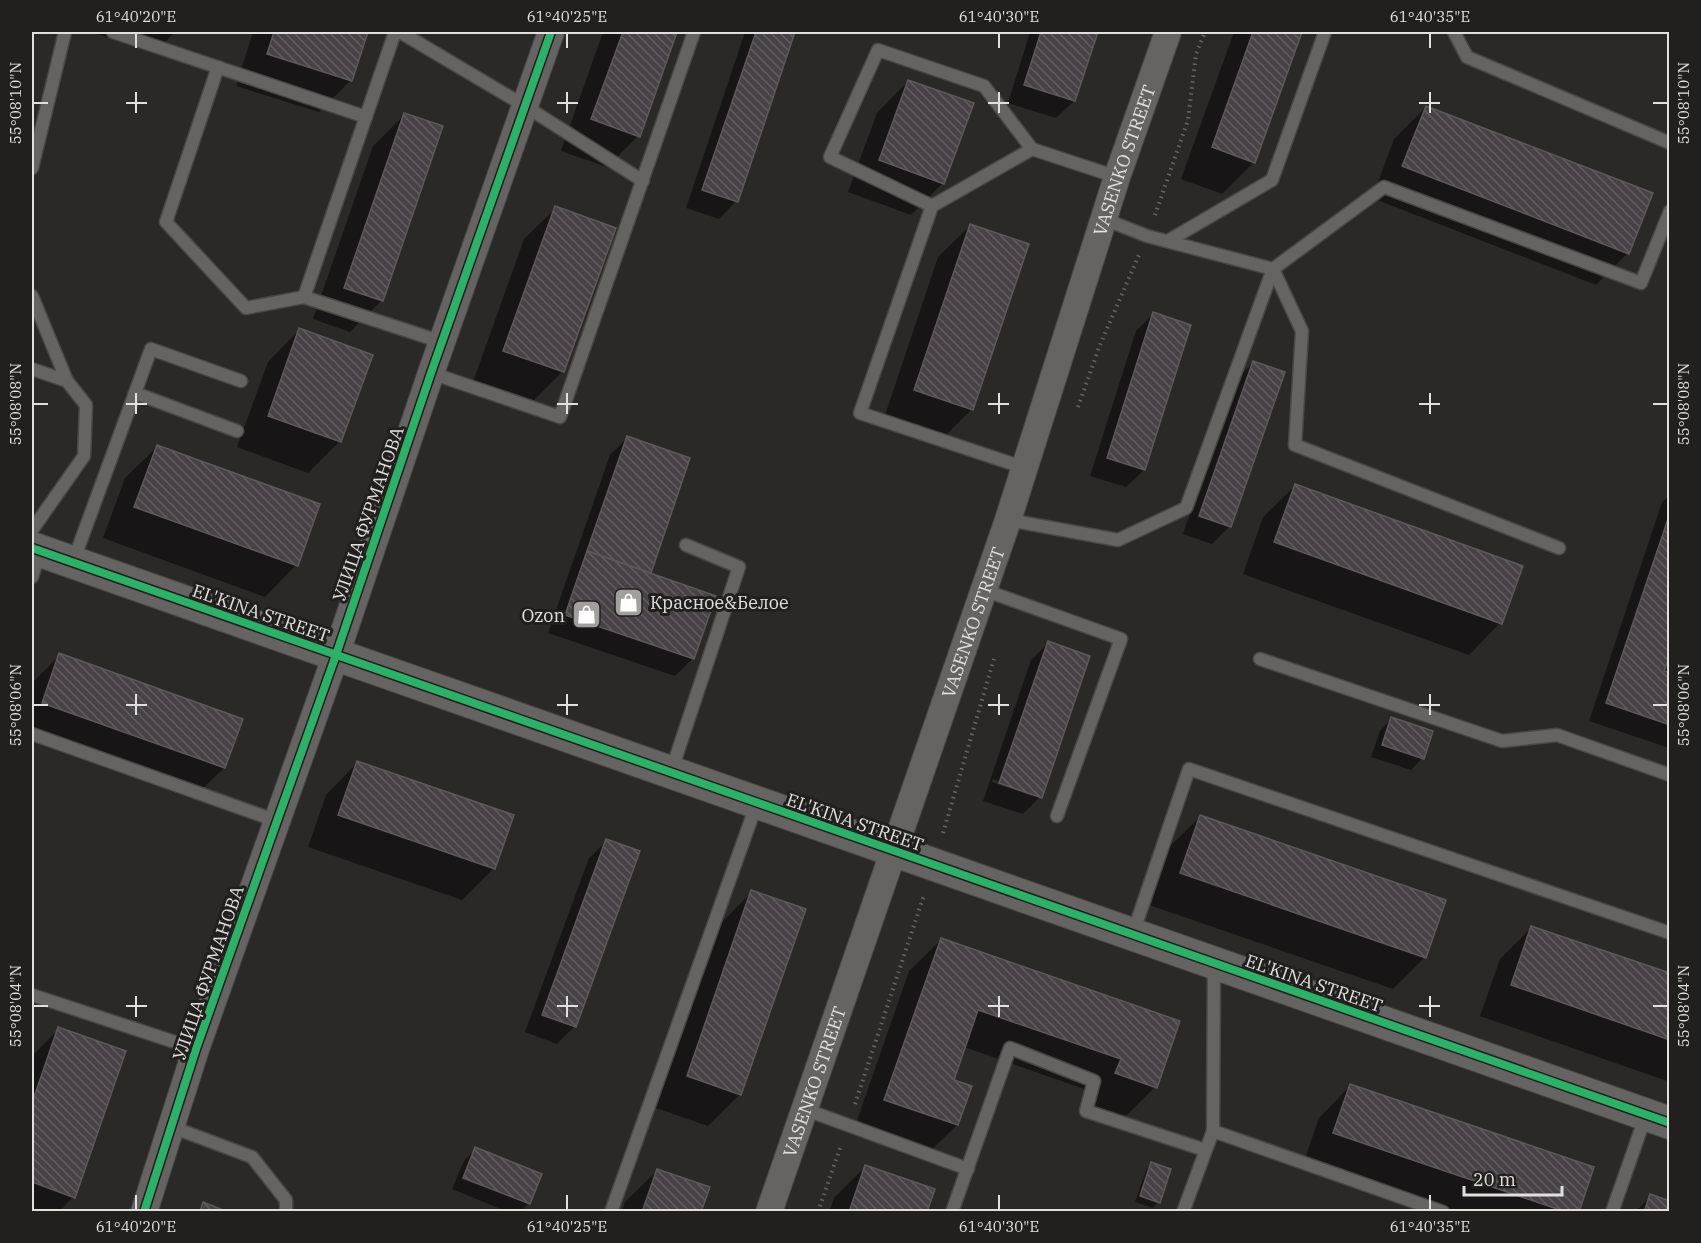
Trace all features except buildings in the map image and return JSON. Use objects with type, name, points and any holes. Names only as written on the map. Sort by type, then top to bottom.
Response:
[{"type":"street","name":"УЛИЦА ФУРМАНОВА","points":[[144,1212],[196,1048],[336,655],[431,373],[551,32]]},
{"type":"street","name":"VASENKO STREET","points":[[769,1212],[1008,520],[1117,177],[1168,32]]},
{"type":"street","name":"EL'KINA STREET","points":[[34,552],[72,563],[336,655],[1658,1119]]},
{"type":"lane","points":[[32,168],[65,32]]},
{"type":"lane","points":[[112,32],[366,117]]},
{"type":"lane","points":[[304,297],[395,32]]},
{"type":"lane","points":[[400,32],[525,106],[644,181]]},
{"type":"lane","points":[[431,373],[560,417],[694,32]]},
{"type":"lane","points":[[1168,241],[1272,180],[1325,32]]},
{"type":"lane","points":[[1454,32],[1467,57],[1670,143]]},
{"type":"lane","points":[[932,206],[830,157],[878,50],[984,86],[1032,149],[1117,177]]},
{"type":"lane","points":[[219,67],[166,222],[246,308],[304,297],[442,342]]},
{"type":"lane","points":[[1025,468],[860,413],[932,206],[1032,149]]},
{"type":"lane","points":[[1008,520],[1118,540],[1186,508],[1273,269],[1384,187],[1641,283],[1670,211]]},
{"type":"lane","points":[[1104,219],[1147,236],[1273,269]]},
{"type":"lane","points":[[1273,269],[1302,331],[1295,446],[1559,548]]},
{"type":"lane","points":[[32,296],[67,381],[86,405],[84,456],[34,552]]},
{"type":"lane","points":[[72,563],[152,349],[241,381]]},
{"type":"lane","points":[[32,369],[67,381]]},
{"type":"lane","points":[[135,393],[237,431]]},
{"type":"lane","points":[[670,773],[739,567],[686,545]]},
{"type":"lane","points":[[984,590],[1121,639],[1057,816]]},
{"type":"lane","points":[[1260,659],[1502,741],[1557,735],[1670,775]]},
{"type":"lane","points":[[32,734],[277,821]]},
{"type":"lane","points":[[1133,935],[1189,770],[1670,933]]},
{"type":"lane","points":[[611,1212],[757,803]]},
{"type":"lane","points":[[1183,1210],[1213,1131],[1214,963]]},
{"type":"lane","points":[[32,995],[196,1048]]},
{"type":"lane","points":[[952,1212],[1010,1048],[1094,1080],[1086,1111],[1205,1150]]},
{"type":"lane","points":[[804,1109],[968,1169]]},
{"type":"lane","points":[[1612,1212],[1658,1119]]},
{"type":"lane","points":[[172,1127],[252,1157],[286,1200],[286,1212]]},
{"type":"lane","points":[[1213,1131],[1443,1212]]},
{"type":"cycle path","points":[[144,1212],[196,1049],[336,655],[431,373],[551,32]]},
{"type":"cycle path","points":[[32,548],[1670,1123]]},
{"type":"place","name":"Красное&Белое","points":[[629,602]]},
{"type":"place","name":"Ozon","points":[[586,615]]}]
